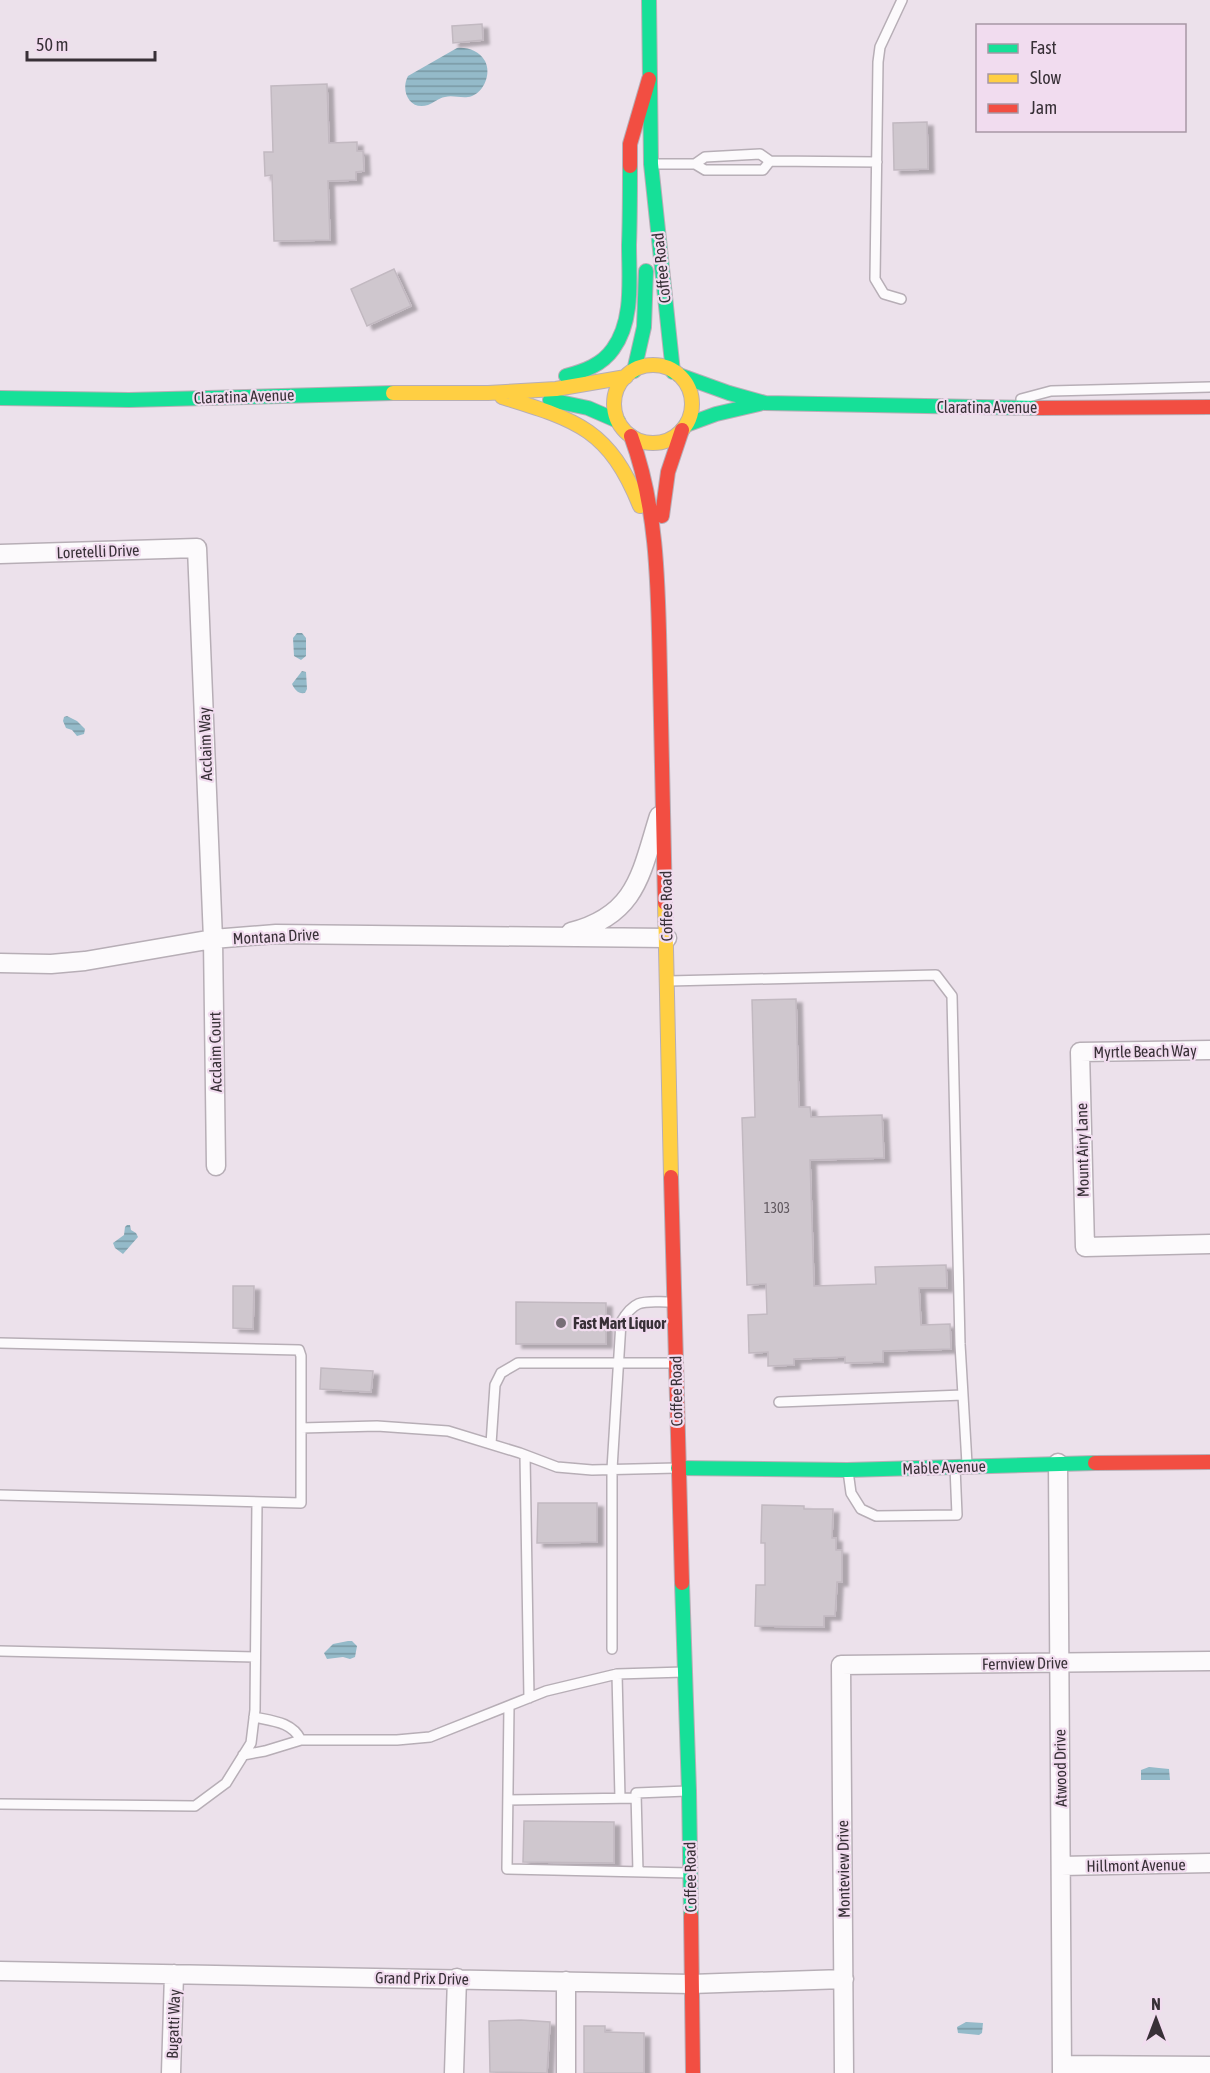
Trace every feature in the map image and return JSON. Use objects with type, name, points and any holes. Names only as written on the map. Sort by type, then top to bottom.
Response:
[{"type":"main road","name":"Coffee Road","points":[[649,0],[651,164],[676,373]]},
{"type":"main road","points":[[488,393],[594,367],[608,358],[619,342],[626,325],[629,300],[630,144],[649,79]]},
{"type":"main road","name":"Coffee Road","points":[[630,374],[644,327],[645,212],[651,164]]},
{"type":"main road","points":[[656,366],[676,373],[687,385],[691,396],[692,408],[684,428],[672,438],[648,443],[625,432],[614,408],[615,394],[621,382],[643,367],[656,366]]},
{"type":"main road","name":"Claratina Avenue","points":[[676,373],[729,393],[765,403]]},
{"type":"main road","name":"Claratina Avenue","points":[[0,398],[129,400],[355,393],[488,393],[556,389],[630,374]]},
{"type":"main road","points":[[488,393],[570,420],[608,446],[632,483],[641,511],[658,602]]},
{"type":"main road","name":"Claratina Avenue","points":[[488,393],[573,404],[618,421]]},
{"type":"main road","name":"Claratina Avenue","points":[[684,428],[716,414],[765,403],[983,408],[1210,407]]},
{"type":"main road","name":"Coffee Road","points":[[658,602],[663,493],[668,465],[684,428]]},
{"type":"main road","name":"Coffee Road","points":[[631,436],[642,461],[650,499],[658,602],[678,1468],[689,1791],[693,2073]]},
{"type":"main road","name":"Mable Avenue","points":[[678,1468],[847,1470],[1058,1463],[1210,1462]]},
{"type":"street","name":"Loretelli Drive","points":[[0,554],[197,548]]},
{"type":"street","name":"Acclaim Way","points":[[197,548],[213,939]]},
{"type":"street","name":"Montana Drive","points":[[554,936],[588,928],[609,918],[630,895],[643,868],[663,803]]},
{"type":"street","name":"Montana Drive","points":[[0,963],[51,964],[85,961],[213,939],[276,934],[667,938]]},
{"type":"street","name":"Acclaim Court","points":[[213,939],[216,1166]]},
{"type":"street","name":"Myrtle Beach Way","points":[[1080,1052],[1210,1050]]},
{"type":"street","name":"Mount Airy Lane","points":[[1080,1052],[1085,1247],[1210,1244]]},
{"type":"street","name":"Atwood Drive","points":[[1058,1463],[1062,2069]]},
{"type":"street","name":"Fernview Drive","points":[[841,1665],[1210,1661]]},
{"type":"street","name":"Monteview Drive","points":[[841,1665],[844,2073]]},
{"type":"street","name":"Hillmont Avenue","points":[[1061,1866],[1210,1863]]},
{"type":"street","name":"Grand Prix Drive","points":[[0,1971],[692,1984],[844,1979]]},
{"type":"street","name":"Bugatti Way","points":[[171,2073],[174,1974]]},
{"type":"street","points":[[454,2073],[457,1978]]},
{"type":"street","points":[[566,1981],[566,2073]]},
{"type":"street","points":[[1062,2069],[1210,2066]]},
{"type":"lane","points":[[901,298],[884,294],[875,279],[878,62],[880,47],[902,0]]},
{"type":"lane","points":[[651,164],[695,164],[705,157],[760,154],[770,161],[877,162]]},
{"type":"lane","points":[[695,164],[705,171],[763,170],[770,161]]},
{"type":"lane","points":[[983,408],[1051,391],[1210,387]]},
{"type":"lane","points":[[668,981],[936,975],[952,996],[963,1395],[957,1515],[876,1516],[861,1509],[852,1493],[847,1470]]},
{"type":"lane","points":[[612,1649],[612,1469],[621,1322],[629,1309],[639,1302],[675,1302]]},
{"type":"lane","points":[[0,1343],[299,1350],[301,1356],[302,1503],[0,1495]]},
{"type":"lane","points":[[491,1444],[495,1385],[501,1373],[518,1363],[676,1364]]},
{"type":"lane","points":[[779,1402],[963,1395]]},
{"type":"lane","points":[[302,1428],[377,1426],[448,1431],[557,1467],[592,1470],[678,1468]]},
{"type":"lane","points":[[525,1455],[529,1698]]},
{"type":"lane","points":[[0,1804],[195,1806],[226,1784],[251,1743],[254,1717],[257,1502]]},
{"type":"lane","points":[[0,1651],[255,1657]]},
{"type":"lane","points":[[243,1755],[302,1740],[397,1740],[430,1737],[546,1690],[617,1674],[686,1672]]},
{"type":"lane","points":[[617,1674],[620,1798]]},
{"type":"lane","points":[[509,1706],[507,1869],[690,1873]]},
{"type":"lane","points":[[254,1717],[282,1723],[297,1731],[302,1740]]},
{"type":"lane","points":[[638,1872],[636,1793],[689,1791]]},
{"type":"lane","points":[[508,1800],[636,1798]]},
{"type":"water","points":[[457,48],[473,50],[485,61],[487,78],[482,88],[468,97],[448,96],[428,105],[416,105],[412,102],[405,88],[408,76]]},
{"type":"water","points":[[297,633],[302,633],[306,638],[306,656],[301,660],[294,656],[293,638]]},
{"type":"water","points":[[302,671],[306,672],[307,689],[305,693],[297,691],[292,684]]},
{"type":"water","points":[[67,716],[77,721],[85,729],[84,734],[77,736],[72,730],[66,728],[63,721]]},
{"type":"water","points":[[127,1225],[130,1225],[131,1230],[138,1237],[123,1254],[115,1248],[113,1243],[124,1235]]},
{"type":"water","points":[[352,1641],[357,1646],[355,1657],[327,1659],[324,1653],[333,1644]]},
{"type":"water","points":[[1149,1767],[1169,1769],[1170,1780],[1141,1780],[1141,1770]]},
{"type":"water","points":[[966,2022],[983,2023],[982,2033],[979,2035],[958,2033],[957,2027]]},
{"type":"building","points":[[482,24],[483,40],[453,43],[452,26]]},
{"type":"building","points":[[327,84],[329,143],[357,142],[357,151],[363,151],[364,171],[356,172],[356,180],[328,181],[330,240],[274,241],[272,175],[265,176],[264,152],[273,152],[271,86]]},
{"type":"building","points":[[927,122],[928,169],[894,170],[893,123]]},
{"type":"building","points":[[394,269],[411,306],[367,326],[351,289]]},
{"type":"building","points":[[796,999],[799,1107],[810,1107],[811,1117],[882,1115],[884,1158],[810,1160],[814,1286],[876,1284],[875,1267],[946,1265],[947,1288],[919,1288],[921,1325],[950,1324],[951,1349],[883,1351],[883,1362],[845,1363],[845,1357],[794,1359],[794,1365],[768,1366],[768,1352],[749,1353],[748,1315],[767,1314],[766,1284],[747,1285],[742,1118],[755,1117],[752,1000]]},
{"type":"building","points":[[233,1286],[254,1286],[253,1329],[233,1328]]},
{"type":"building","name":"Fast Mart Liquor","points":[[516,1302],[606,1303],[606,1344],[516,1344]]},
{"type":"building","points":[[321,1368],[373,1371],[371,1392],[320,1389]]},
{"type":"building","points":[[538,1503],[597,1503],[597,1542],[537,1543]]},
{"type":"building","points":[[762,1505],[833,1509],[832,1538],[836,1538],[836,1550],[842,1550],[842,1582],[837,1582],[835,1616],[824,1616],[824,1627],[755,1626],[756,1585],[765,1585],[765,1543],[761,1543]]},
{"type":"building","points":[[524,1821],[614,1822],[614,1863],[523,1862]]},
{"type":"building","points":[[489,2021],[550,2022],[547,2073],[490,2072]]},
{"type":"building","points":[[584,2026],[605,2026],[605,2032],[644,2033],[644,2073],[584,2073]]},
{"type":"traffic: fast","points":[[649,0],[651,164],[673,372]]},
{"type":"traffic: fast","points":[[566,376],[586,369],[609,355],[620,338],[624,325],[629,299],[630,166]]},
{"type":"traffic: fast","points":[[634,371],[644,327],[646,271]]},
{"type":"traffic: fast","points":[[679,375],[765,403],[1038,408]]},
{"type":"traffic: fast","points":[[0,398],[129,400],[393,393]]},
{"type":"traffic: fast","points":[[550,400],[588,408],[618,421]]},
{"type":"traffic: fast","points":[[686,425],[716,414],[759,404]]},
{"type":"traffic: fast","points":[[678,1468],[847,1470],[1095,1463]]},
{"type":"traffic: fast","points":[[682,1583],[691,1916]]},
{"type":"traffic: slow","points":[[653,365],[668,368],[680,377],[689,389],[692,404],[689,419],[680,431],[668,440],[653,443],[638,440],[626,431],[617,419],[614,404],[617,389],[626,377],[638,368],[653,365]]},
{"type":"traffic: slow","points":[[393,393],[488,393],[556,389],[626,377]]},
{"type":"traffic: slow","points":[[502,397],[551,413],[588,431],[616,460],[640,506]]},
{"type":"traffic: slow","points":[[665,903],[671,1177]]},
{"type":"traffic: jam","points":[[630,166],[630,144],[649,79]]},
{"type":"traffic: jam","points":[[1038,408],[1210,407]]},
{"type":"traffic: jam","points":[[662,516],[668,472],[682,430]]},
{"type":"traffic: jam","points":[[631,436],[647,494],[655,554],[659,614],[665,903]]},
{"type":"traffic: jam","points":[[671,1177],[682,1583]]},
{"type":"traffic: jam","points":[[1095,1463],[1210,1462]]},
{"type":"traffic: jam","points":[[691,1916],[693,2073]]},
{"type":"place","name":"Fast Mart Liquor","points":[[561,1323]]}]
